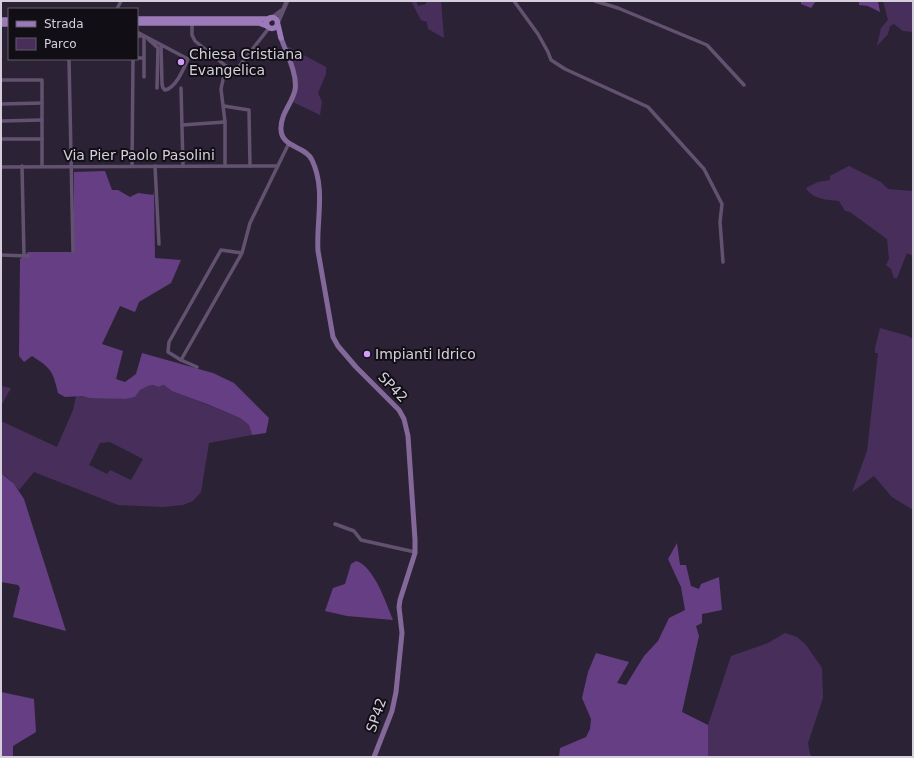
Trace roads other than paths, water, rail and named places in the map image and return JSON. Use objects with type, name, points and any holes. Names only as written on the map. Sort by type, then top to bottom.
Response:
[{"type":"main road","points":[[269,28],[267,22],[271,18]]},
{"type":"main road","points":[[138,19],[275,18],[296,81],[295,91],[282,121],[282,136],[288,144]]},
{"type":"main road","points":[[138,23],[259,23],[269,28],[281,38]]},
{"type":"main road","points":[[269,28],[275,28],[278,24]]},
{"type":"main road","name":"SP42","points":[[288,144],[306,152],[310,156],[315,170],[320,206],[317,238],[318,250],[334,337],[338,346],[356,367],[399,410],[407,428],[415,552],[399,607],[402,633],[396,692],[392,711],[374,757]]},
{"type":"street","points":[[278,24],[287,1]]},
{"type":"street","points":[[514,1],[538,34],[551,60],[565,69],[648,107],[704,169],[722,204],[720,222],[723,262]]},
{"type":"street","points":[[595,1],[618,8],[707,45],[744,85]]},
{"type":"street","points":[[271,18],[283,10]]},
{"type":"street","points":[[192,24],[192,35],[195,41],[226,66],[238,69]]},
{"type":"street","points":[[224,77],[238,69],[269,28]]},
{"type":"street","points":[[138,33],[188,59],[181,75],[169,89],[165,90],[163,88],[161,45]]},
{"type":"street","points":[[138,36],[144,36],[158,48],[157,88]]},
{"type":"street","points":[[144,36],[144,77]]},
{"type":"street","points":[[138,58],[144,58]]},
{"type":"street","points":[[69,60],[73,251]]},
{"type":"street","points":[[132,166],[133,60]]},
{"type":"street","points":[[225,166],[224,106],[221,89],[226,66]]},
{"type":"street","points":[[1,80],[42,80],[42,166]]},
{"type":"street","points":[[181,88],[183,166]]},
{"type":"street","points":[[1,104],[42,103]]},
{"type":"street","points":[[224,106],[249,110],[250,166]]},
{"type":"street","points":[[1,121],[42,120]]},
{"type":"street","points":[[182,124],[224,122]]},
{"type":"street","points":[[1,139],[42,139]]},
{"type":"street","points":[[181,360],[242,253],[250,223],[288,144]]},
{"type":"street","points":[[1,255],[26,256],[22,166]]},
{"type":"street","points":[[155,166],[159,244]]},
{"type":"street","name":"Via Pier Paolo Pasolini","points":[[1,167],[277,166]]},
{"type":"street","points":[[197,367],[168,352],[169,342],[221,250],[242,253]]},
{"type":"street","points":[[335,524],[354,531],[361,540],[415,552]]},
{"type":"place","name":"Chiesa Cristiana Evangelica","points":[[181,62]]},
{"type":"place","name":"Impianti Idrico","points":[[367,354]]}]
